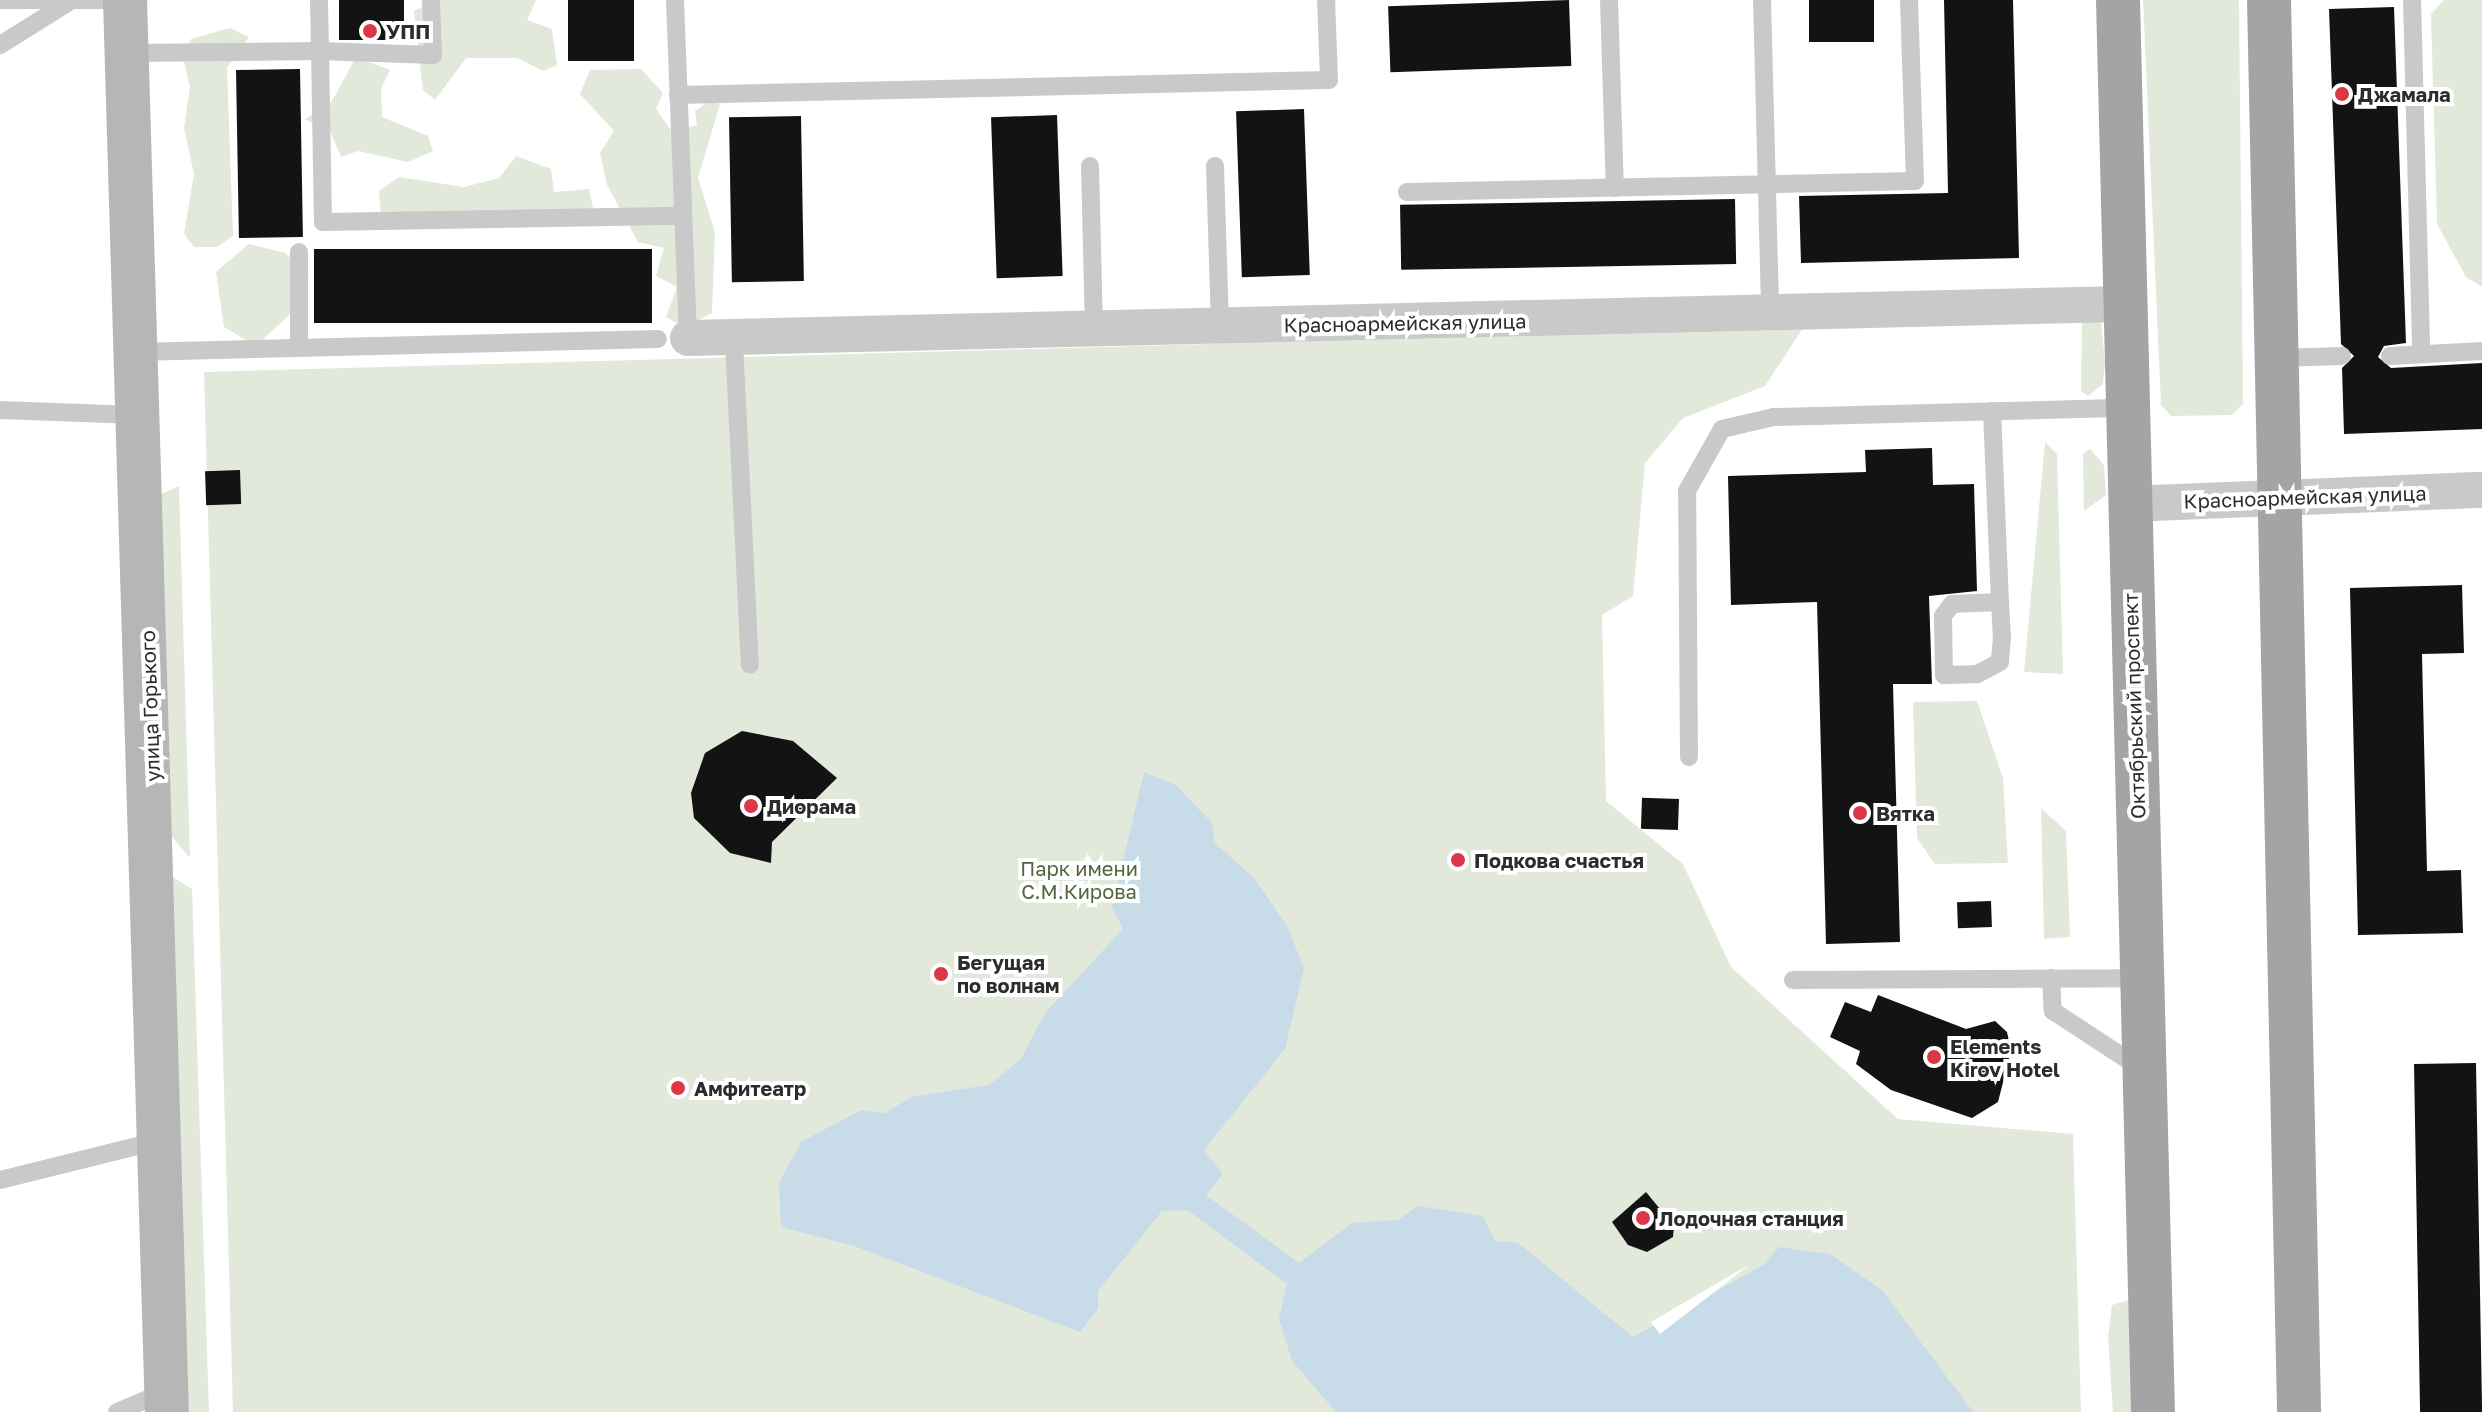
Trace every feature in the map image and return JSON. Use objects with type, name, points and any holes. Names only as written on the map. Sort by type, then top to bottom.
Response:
[{"type":"main road","name":"Октябрьский проспект","points":[[2118,0],[2123,304],[2153,1412]]},
{"type":"main road","points":[[2269,0],[2299,1412]]},
{"type":"street","name":"улица Горького","points":[[122,0],[127,53],[167,1401]]},
{"type":"street","name":"Красноармейская улица","points":[[673,338],[734,341],[2123,304]]},
{"type":"street","name":"Красноармейская улица","points":[[2128,504],[2482,490]]},
{"type":"lane","points":[[0,0],[122,0]]},
{"type":"lane","points":[[319,0],[323,222],[683,216]]},
{"type":"lane","points":[[127,53],[320,51],[433,55],[431,0]]},
{"type":"lane","points":[[136,352],[673,338],[683,216],[675,0]]},
{"type":"lane","points":[[678,95],[1329,80],[1326,0]]},
{"type":"lane","points":[[1609,0],[1615,188]]},
{"type":"lane","points":[[1762,0],[1770,314]]},
{"type":"lane","points":[[1407,192],[1915,181],[1909,0]]},
{"type":"lane","points":[[2412,0],[2421,354]]},
{"type":"lane","points":[[0,45],[69,2]]},
{"type":"lane","points":[[1090,166],[1094,330]]},
{"type":"lane","points":[[1215,166],[1220,327]]},
{"type":"lane","points":[[299,252],[299,348]]},
{"type":"lane","points":[[734,341],[750,665]]},
{"type":"lane","points":[[2390,356],[2482,351]]},
{"type":"lane","points":[[2278,358],[2342,356]]},
{"type":"lane","points":[[1689,757],[1687,491],[1722,429],[1774,417],[2126,408]]},
{"type":"lane","points":[[0,410],[138,415]]},
{"type":"lane","points":[[1992,411],[2000,602],[2000,662],[1977,674],[1944,675],[1943,616],[1952,604],[2000,602]]},
{"type":"lane","points":[[2482,490],[2482,509]]},
{"type":"lane","points":[[2051,978],[2053,1011],[2144,1071]]},
{"type":"lane","points":[[1793,980],[2141,978]]},
{"type":"lane","points":[[0,1180],[161,1140]]},
{"type":"lane","points":[[117,1412],[167,1401]]},
{"type":"green space","points":[[435,0],[536,0],[527,20],[552,29],[557,65],[543,71],[517,58],[466,58],[435,100],[423,90],[414,11]]},
{"type":"green space","points":[[2143,0],[2239,0],[2243,404],[2232,415],[2171,416],[2161,405]]},
{"type":"green space","points":[[2444,0],[2482,0],[2482,287],[2466,277],[2437,224],[2431,14]]},
{"type":"green space","points":[[230,28],[249,37],[227,68],[233,236],[217,247],[194,247],[184,234],[194,174],[184,128],[190,87],[184,62],[191,39]]},
{"type":"green space","points":[[356,57],[390,70],[381,89],[382,117],[428,136],[433,151],[408,162],[358,151],[341,157],[331,133],[305,119],[331,103]]},
{"type":"green space","points":[[641,69],[663,93],[656,109],[672,132],[697,125],[695,111],[711,100],[720,104],[698,178],[715,232],[712,313],[684,327],[666,317],[677,287],[656,276],[664,248],[638,242],[607,185],[600,153],[614,131],[580,94],[590,70]]},
{"type":"green space","points":[[516,156],[551,169],[554,192],[589,189],[594,213],[381,215],[379,191],[399,177],[464,187],[499,178]]},
{"type":"green space","points":[[249,244],[285,253],[309,276],[303,302],[256,346],[224,327],[216,272]]},
{"type":"green space","points":[[2092,318],[2101,323],[2105,363],[2103,384],[2088,396],[2081,391],[2082,319]]},
{"type":"green space","name":"Парк имени С.М.Кирова","points":[[1803,328],[1765,386],[1683,418],[1645,463],[1633,596],[1602,615],[1606,801],[1683,864],[1731,967],[1898,1119],[2073,1134],[2081,1412],[233,1412],[204,372],[1210,344],[1435,331]]},
{"type":"green space","points":[[2045,442],[2057,454],[2063,674],[2024,672]]},
{"type":"green space","points":[[2090,449],[2104,465],[2106,495],[2084,511],[2083,454]]},
{"type":"green space","points":[[179,486],[190,858],[171,836],[157,496]]},
{"type":"green space","points":[[1977,701],[2003,778],[2008,863],[1935,864],[1917,838],[1913,702]]},
{"type":"green space","points":[[2041,808],[2066,831],[2070,937],[2044,939]]},
{"type":"green space","points":[[168,874],[192,889],[209,1412],[189,1412]]},
{"type":"green space","points":[[2129,1300],[2141,1412],[2113,1412],[2108,1337],[2112,1305]]},
{"type":"water","points":[[1144,772],[1176,785],[1212,823],[1215,843],[1255,879],[1287,926],[1304,968],[1285,1049],[1204,1150],[1223,1174],[1206,1195],[1299,1263],[1352,1223],[1398,1220],[1418,1206],[1483,1216],[1495,1241],[1517,1242],[1633,1337],[1763,1265],[1779,1247],[1830,1254],[1882,1290],[1973,1412],[1336,1412],[1292,1361],[1279,1319],[1287,1284],[1187,1210],[1162,1211],[1098,1291],[1098,1309],[1080,1332],[854,1246],[781,1227],[779,1183],[801,1142],[861,1110],[886,1113],[911,1097],[989,1085],[1021,1059],[1045,1013],[1123,929],[1112,907]]},
{"type":"pier","points":[[1748,1266],[1660,1334],[1651,1322],[1738,1271]]},
{"type":"building","points":[[339,0],[404,0],[404,40],[339,40]]},
{"type":"building","points":[[568,0],[634,0],[634,61],[568,61]]},
{"type":"building","points":[[1569,0],[1571,66],[1390,72],[1388,6]]},
{"type":"building","points":[[1809,0],[1874,0],[1874,42],[1809,42]]},
{"type":"building","points":[[1944,0],[2013,0],[2019,258],[1801,263],[1799,196],[1948,193]]},
{"type":"building","points":[[2394,7],[2406,343],[2384,346],[2378,357],[2391,368],[2482,363],[2482,429],[2344,434],[2342,368],[2354,356],[2341,344],[2329,9]]},
{"type":"building","points":[[300,69],[303,237],[239,238],[236,70]]},
{"type":"building","points":[[1304,109],[1310,275],[1242,277],[1236,111]]},
{"type":"building","points":[[1057,115],[1063,276],[997,278],[991,117]]},
{"type":"building","points":[[801,116],[804,281],[732,282],[729,117]]},
{"type":"building","points":[[1735,199],[1736,264],[1401,270],[1400,205]]},
{"type":"building","points":[[314,249],[652,249],[652,323],[314,323]]},
{"type":"building","points":[[1932,448],[1933,485],[1974,484],[1977,591],[1929,596],[1932,684],[1893,684],[1900,942],[1826,944],[1817,602],[1731,605],[1728,476],[1866,472],[1865,450]]},
{"type":"building","points":[[240,470],[241,504],[206,505],[205,471]]},
{"type":"building","points":[[2462,585],[2464,653],[2422,654],[2427,871],[2461,870],[2463,933],[2358,935],[2350,588]]},
{"type":"building","name":"Диорама","points":[[742,731],[793,741],[837,778],[772,842],[771,863],[730,853],[694,818],[691,793],[705,753]]},
{"type":"building","points":[[1642,798],[1679,799],[1678,830],[1641,829]]},
{"type":"building","points":[[1991,901],[1992,927],[1958,928],[1957,902]]},
{"type":"building","name":"Elements Kirov Hotel","points":[[1878,995],[1966,1029],[1995,1021],[2007,1032],[2011,1051],[1998,1102],[1972,1118],[1891,1090],[1856,1064],[1860,1051],[1830,1037],[1845,1002],[1871,1012]]},
{"type":"building","points":[[2476,1063],[2482,1412],[2420,1412],[2414,1064]]},
{"type":"building","name":"Лодочная станция","points":[[1646,1192],[1674,1226],[1673,1237],[1647,1252],[1628,1245],[1612,1222]]},
{"type":"place","name":"УПП","points":[[370,31]]},
{"type":"place","name":"Джамала","points":[[2342,94]]},
{"type":"place","name":"Диорама","points":[[751,806]]},
{"type":"place","name":"Вятка","points":[[1860,813]]},
{"type":"place","name":"Подкова счастья","points":[[1458,860]]},
{"type":"place","name":"Бегущая по волнам","points":[[941,974]]},
{"type":"place","name":"Elements Kirov Hotel","points":[[1934,1057]]},
{"type":"place","name":"Амфитеатр","points":[[678,1088]]},
{"type":"place","name":"Лодочная станция","points":[[1643,1218]]}]
